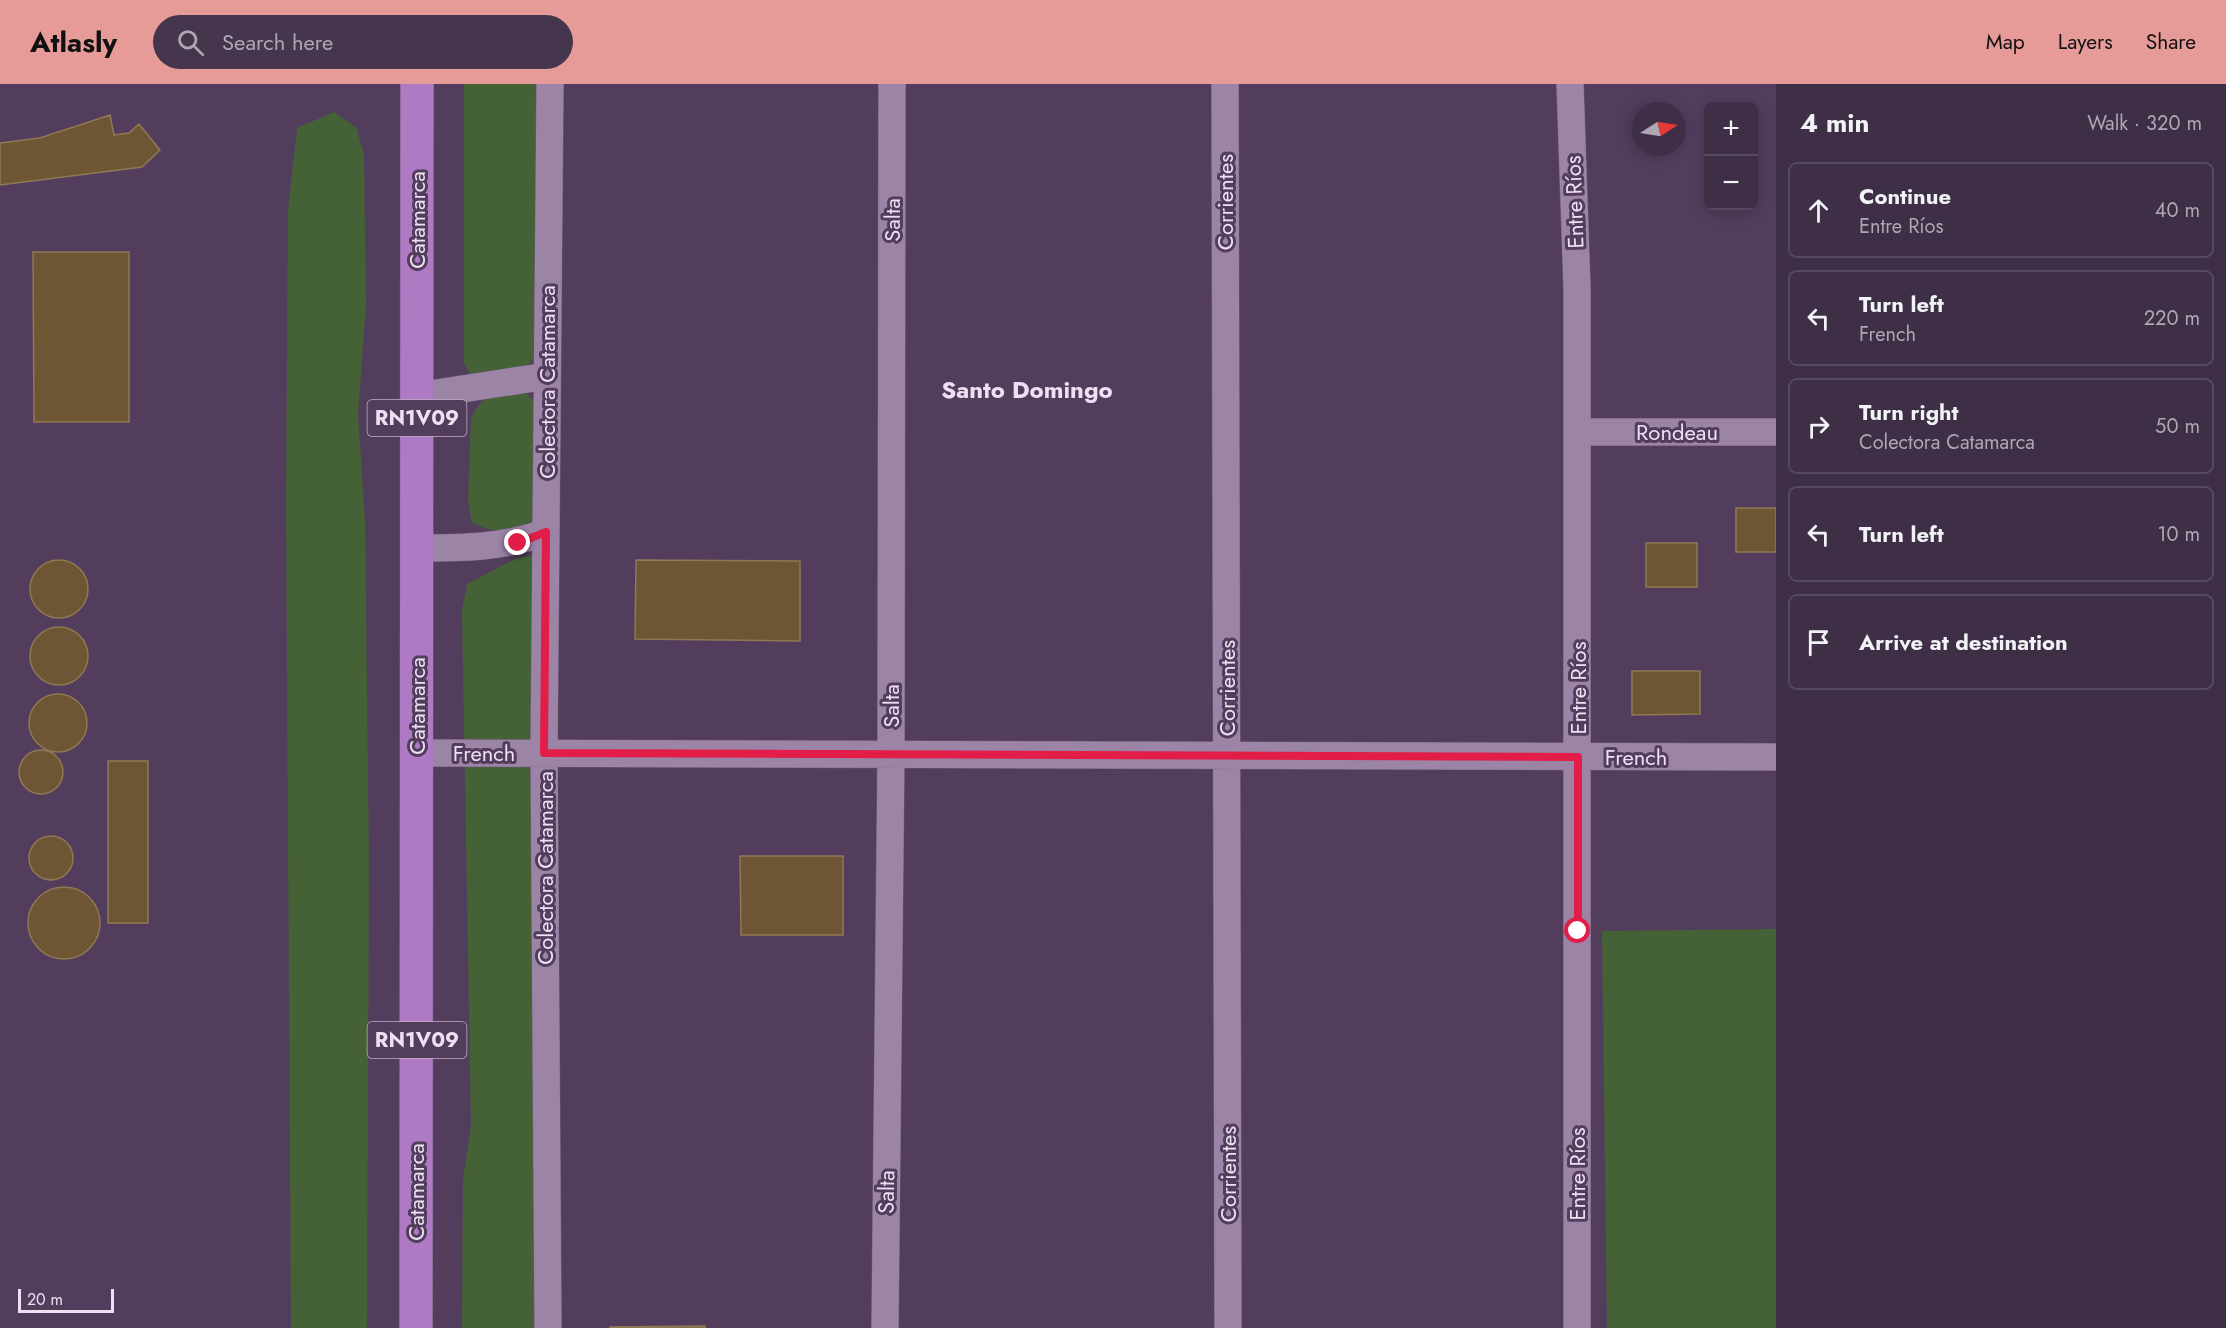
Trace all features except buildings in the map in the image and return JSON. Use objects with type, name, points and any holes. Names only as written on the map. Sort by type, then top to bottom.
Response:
[{"type":"main road","name":"Catamarca","points":[[416,1328],[417,84]]},
{"type":"street","name":"Colectora Catamarca","points":[[548,1328],[544,753],[550,84]]},
{"type":"street","name":"Salta","points":[[885,1328],[891,753],[892,84]]},
{"type":"street","name":"Corrientes","points":[[1225,84],[1228,1328]]},
{"type":"street","name":"Entre Ríos","points":[[1570,84],[1577,288],[1578,432],[1577,1328]]},
{"type":"street","points":[[417,396],[547,376]]},
{"type":"street","name":"Rondeau","points":[[1578,432],[1776,432]]},
{"type":"street","points":[[417,548],[471,548],[518,543],[546,532]]},
{"type":"street","name":"French","points":[[417,753],[1776,757]]},
{"type":"green space","points":[[464,84],[539,84],[534,359],[523,370],[470,375],[464,363]]},
{"type":"green space","points":[[334,112],[356,127],[364,154],[366,305],[358,414],[365,520],[369,861],[367,1328],[291,1328],[286,505],[288,209],[297,128]]},
{"type":"green space","points":[[514,388],[527,393],[536,404],[535,528],[503,531],[488,529],[472,523],[468,501],[471,419],[478,406],[488,398]]},
{"type":"green space","points":[[533,555],[539,1328],[462,1328],[463,1179],[471,1126],[462,610],[467,584],[515,559]]},
{"type":"green space","points":[[1776,929],[1776,1328],[1607,1328],[1602,931]]},
{"type":"district","name":"Santo Domingo","points":[[1027,389]]},
{"type":"route","points":[[518,543],[546,532],[544,753],[1578,757],[1578,931]]}]
